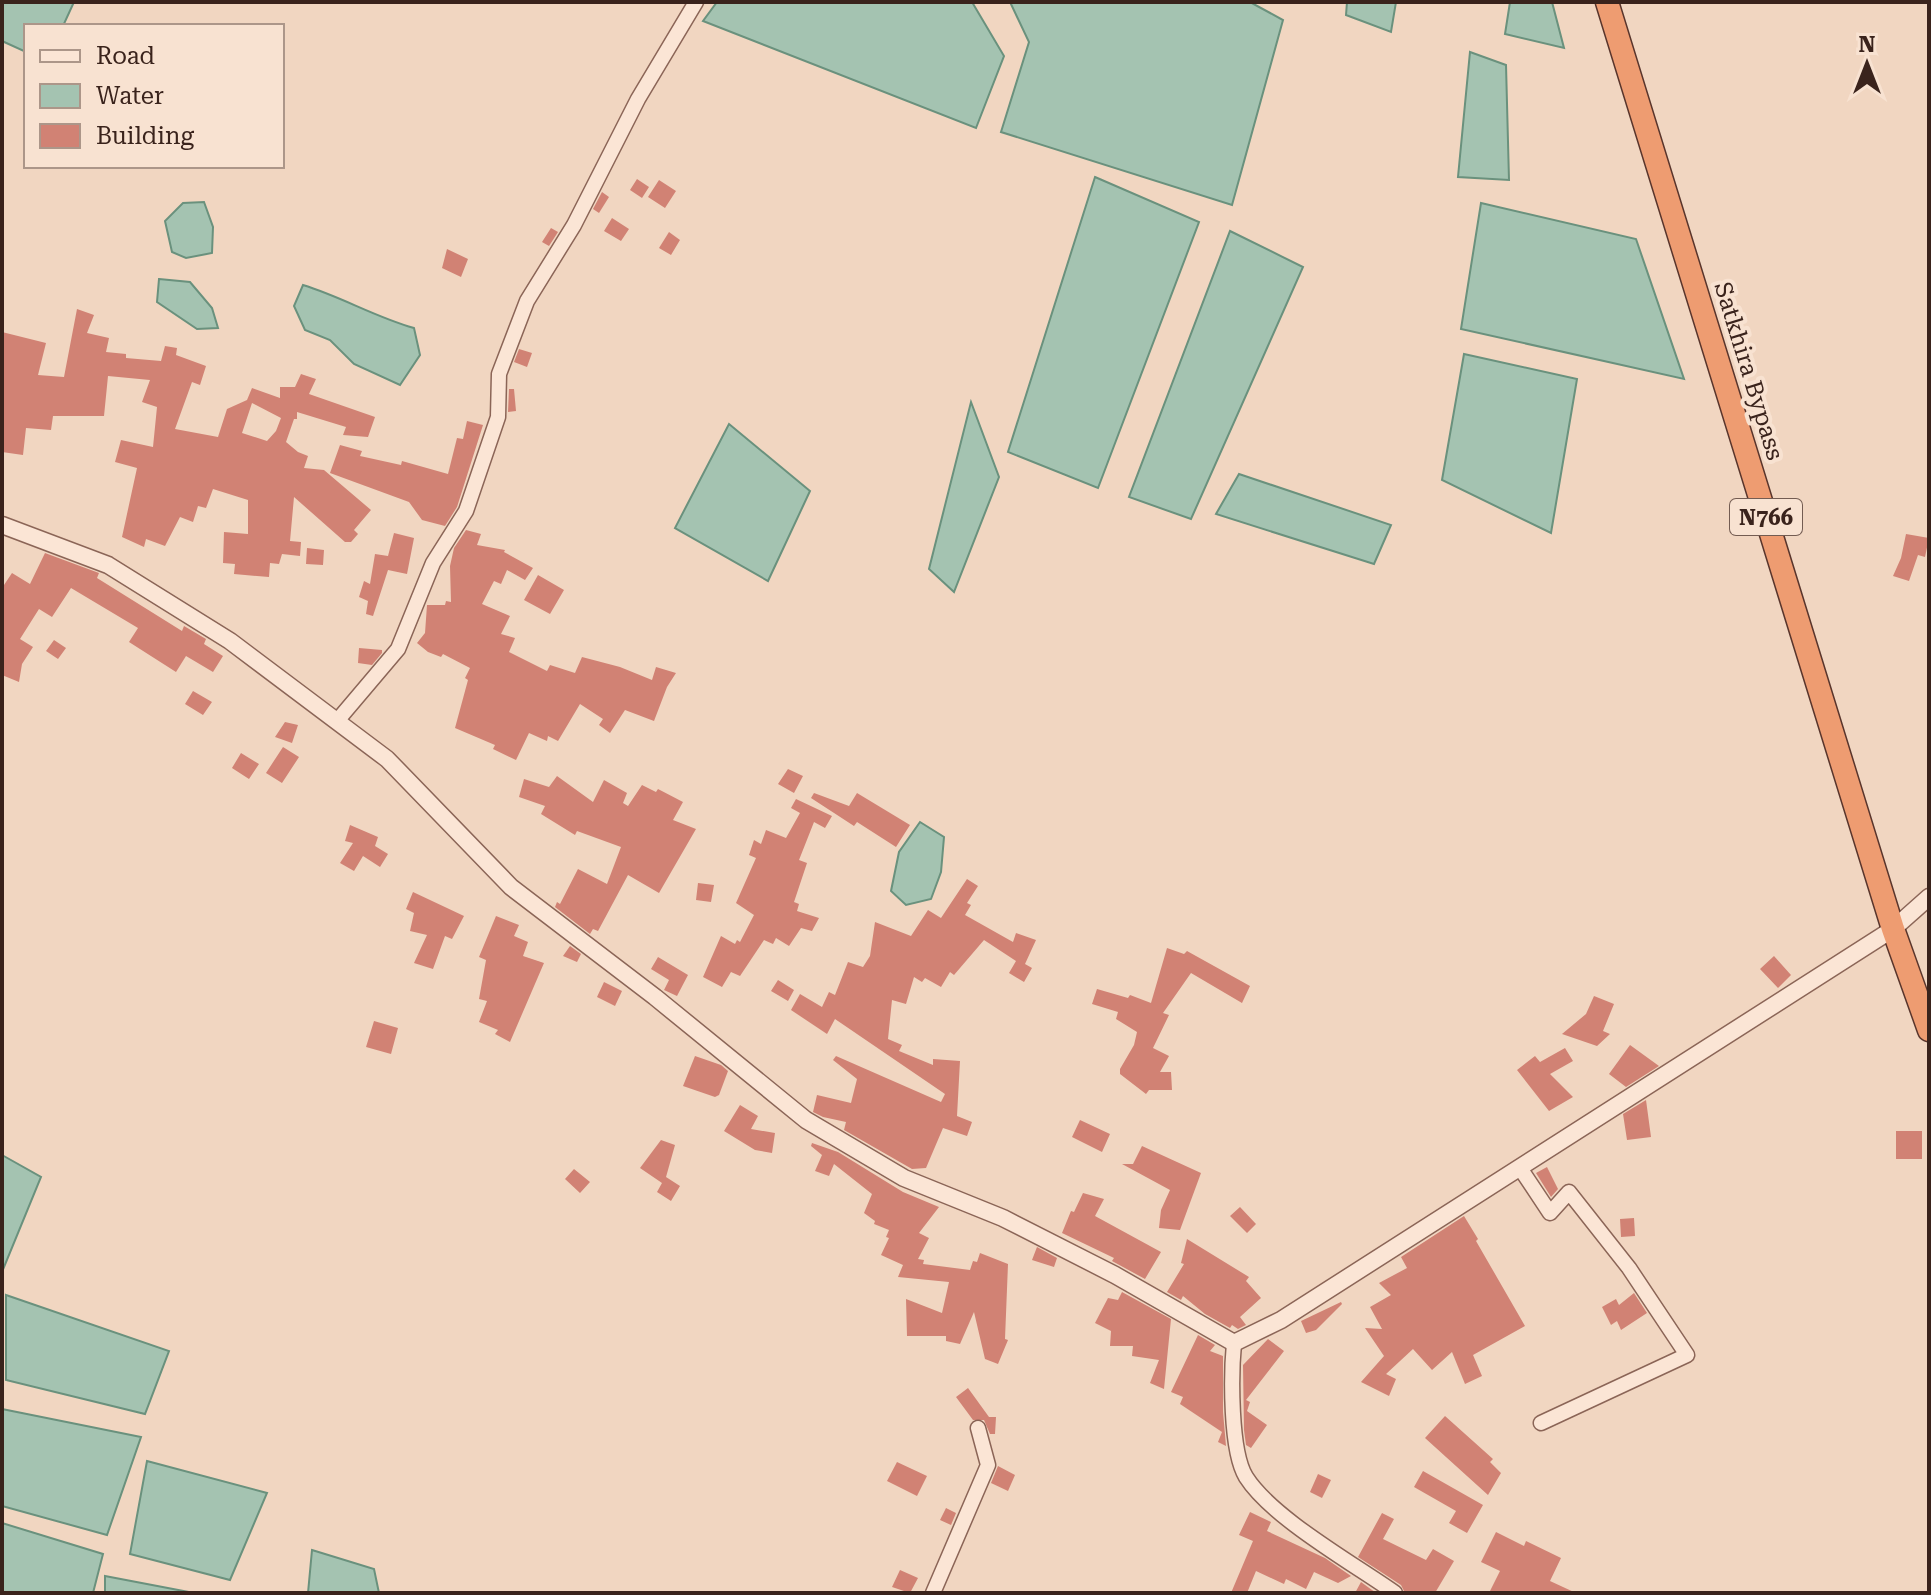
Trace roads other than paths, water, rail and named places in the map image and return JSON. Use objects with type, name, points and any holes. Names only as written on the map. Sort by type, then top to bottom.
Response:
[{"type":"highway","name":"Satkhira Bypass","points":[[1607,2],[1893,929],[1929,1030]]},
{"type":"street","points":[[337,721],[398,649],[433,563],[466,511],[498,417],[499,374],[527,301],[574,225],[638,99],[696,2]]},
{"type":"street","points":[[2,525],[108,565],[230,641],[387,759],[511,887],[655,997],[806,1120],[904,1178],[1003,1218],[1115,1275],[1234,1343]]},
{"type":"street","points":[[1234,1343],[1281,1320],[1893,929],[1929,897]]},
{"type":"street","points":[[1520,1168],[1550,1213],[1569,1192],[1629,1268],[1687,1355],[1541,1423]]},
{"type":"street","points":[[1234,1343],[1235,1430],[1245,1475],[1276,1509],[1395,1593]]},
{"type":"street","points":[[933,1593],[988,1465],[978,1428]]},
{"type":"water","points":[[2,2],[74,2],[64,24],[24,24],[24,51],[2,41]]},
{"type":"water","points":[[717,2],[972,2],[1004,56],[976,128],[703,21]]},
{"type":"water","points":[[1010,2],[1250,2],[1283,20],[1232,205],[1001,132],[1029,42]]},
{"type":"water","points":[[1347,2],[1396,2],[1391,32],[1346,15]]},
{"type":"water","points":[[1510,2],[1552,2],[1564,48],[1505,34]]},
{"type":"water","points":[[1470,52],[1506,65],[1509,180],[1458,177]]},
{"type":"water","points":[[1095,177],[1199,222],[1098,488],[1008,452]]},
{"type":"water","points":[[204,202],[213,227],[212,253],[186,258],[172,252],[165,221],[183,203]]},
{"type":"water","points":[[1481,203],[1636,239],[1684,379],[1461,329]]},
{"type":"water","points":[[1230,231],[1303,267],[1191,519],[1129,497]]},
{"type":"water","points":[[159,279],[190,282],[212,308],[218,328],[197,329],[157,302]]},
{"type":"water","points":[[303,285],[414,328],[420,355],[400,385],[354,364],[330,340],[305,330],[294,306]]},
{"type":"water","points":[[1464,354],[1577,379],[1551,533],[1442,480]]},
{"type":"water","points":[[971,402],[999,477],[954,592],[929,569]]},
{"type":"water","points":[[729,424],[810,491],[768,581],[675,528]]},
{"type":"water","points":[[1239,474],[1391,525],[1374,564],[1216,514]]},
{"type":"water","points":[[920,822],[944,837],[941,872],[931,899],[906,905],[891,891],[899,852]]},
{"type":"water","points":[[2,1155],[41,1177],[2,1272]]},
{"type":"water","points":[[6,1295],[169,1351],[145,1414],[6,1380]]},
{"type":"water","points":[[2,1409],[141,1437],[107,1535],[2,1506]]},
{"type":"water","points":[[147,1461],[267,1493],[230,1580],[130,1554]]},
{"type":"water","points":[[2,1523],[103,1554],[93,1593],[2,1593]]},
{"type":"water","points":[[312,1550],[374,1569],[379,1593],[308,1593]]},
{"type":"water","points":[[105,1576],[194,1593],[105,1593]]}]
